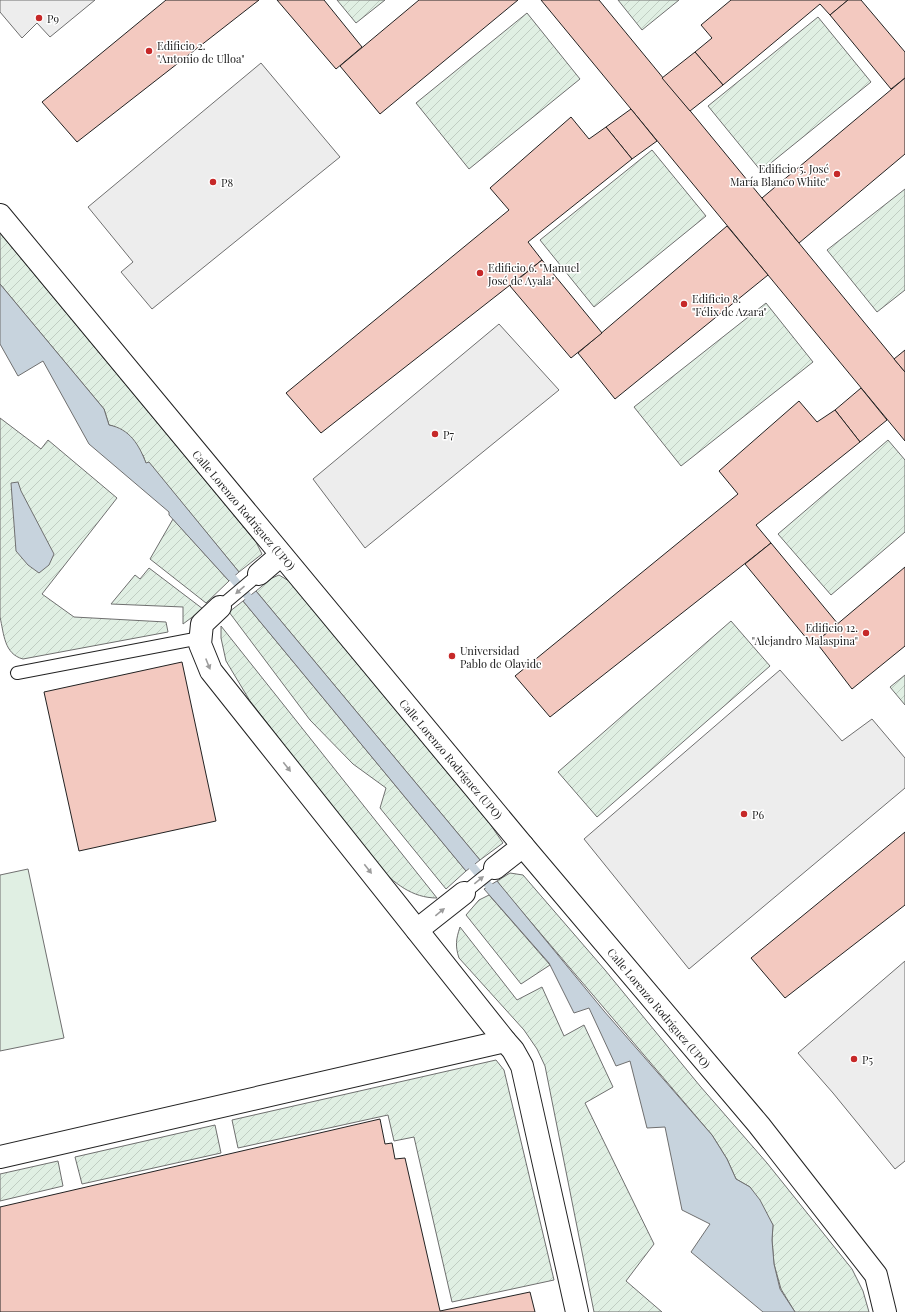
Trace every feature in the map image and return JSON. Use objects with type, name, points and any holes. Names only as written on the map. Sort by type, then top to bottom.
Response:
[{"type":"street","name":"Calle Lorenzo Rodríguez (UPO)","points":[[0,215],[523,846],[759,1125],[876,1275],[885,1312]]},
{"type":"street","points":[[259,574],[281,555]]},
{"type":"street","points":[[220,607],[202,624],[200,638],[200,644],[211,671],[513,1050],[522,1066],[578,1312]]},
{"type":"street","points":[[494,868],[523,846]]},
{"type":"street","points":[[417,930],[464,893]]},
{"type":"street","points":[[0,1157],[505,1041]]},
{"type":"lane","points":[[220,607],[259,574]]},
{"type":"lane","points":[[16,673],[200,638]]},
{"type":"lane","points":[[464,893],[494,868]]},
{"type":"green space","points":[[337,0],[385,0],[356,23]]},
{"type":"green space","points":[[618,0],[679,0],[642,30]]},
{"type":"green space","points":[[527,13],[580,79],[469,169],[416,103]]},
{"type":"green space","points":[[818,17],[871,82],[761,171],[708,106]]},
{"type":"green space","points":[[652,150],[706,216],[594,307],[540,240]]},
{"type":"green space","points":[[905,189],[905,290],[877,312],[827,250]]},
{"type":"green space","points":[[0,233],[256,542],[262,554],[239,572],[149,463],[146,464],[143,455],[113,426],[109,425],[104,409],[0,284]]},
{"type":"green space","points":[[766,303],[813,362],[681,466],[634,407]]},
{"type":"green space","points":[[0,418],[41,449],[48,440],[117,498],[42,594],[74,617],[166,622],[168,632],[23,659],[12,653],[8,648],[0,617]]},
{"type":"green space","points":[[888,440],[905,460],[905,532],[831,595],[778,534]]},
{"type":"green space","points":[[173,519],[229,581],[206,603],[150,559]]},
{"type":"green space","points":[[149,568],[203,609],[183,624],[183,607],[111,604],[135,575],[140,579]]},
{"type":"green space","points":[[279,575],[289,581],[490,824],[503,843],[480,860],[256,591],[272,578]]},
{"type":"green space","points":[[243,601],[466,871],[446,889],[380,808],[386,788],[353,764],[310,720],[229,612]]},
{"type":"green space","points":[[731,621],[770,666],[597,817],[558,772]]},
{"type":"green space","points":[[221,626],[437,898],[419,895],[404,888],[397,884],[378,866],[250,701],[226,661],[221,638]]},
{"type":"green space","points":[[905,675],[905,705],[890,687]]},
{"type":"green space","points":[[28,869],[64,1038],[0,1051],[0,875]]},
{"type":"green space","points":[[510,873],[523,875],[605,970],[700,1086],[767,1163],[852,1269],[863,1291],[869,1312],[795,1312],[781,1289],[774,1264],[772,1240],[773,1225],[750,1187],[736,1179],[727,1159],[712,1135],[502,888],[497,881]]},
{"type":"green space","points":[[489,895],[550,965],[521,984],[466,915],[479,900]]},
{"type":"green space","points":[[460,927],[517,1000],[542,987],[564,1036],[584,1025],[613,1087],[585,1103],[654,1244],[626,1281],[662,1312],[594,1312],[545,1066],[537,1049],[524,1030],[459,958],[456,942]]},
{"type":"green space","points":[[496,1060],[504,1070],[554,1280],[452,1302],[414,1137],[394,1141],[388,1115],[238,1148],[232,1120]]},
{"type":"green space","points":[[215,1125],[221,1153],[82,1184],[75,1157]]},
{"type":"green space","points":[[58,1161],[63,1186],[0,1201],[0,1174]]},
{"type":"shaded area","name":"P9","points":[[0,0],[95,0],[50,37],[37,23],[22,38],[0,12]]},
{"type":"shaded area","name":"P8","points":[[261,63],[340,157],[152,309],[121,272],[133,262],[88,207]]},
{"type":"shaded area","points":[[0,284],[104,409],[109,425],[123,430],[133,439],[146,463],[149,462],[239,572],[229,581],[169,515],[169,512],[89,444],[43,361],[18,376],[0,344]]},
{"type":"shaded area","name":"P7","points":[[499,324],[559,390],[365,548],[313,479]]},
{"type":"shaded area","points":[[18,482],[21,491],[54,554],[49,565],[39,573],[28,565],[16,551],[11,483]]},
{"type":"shaded area","points":[[256,591],[480,860],[466,871],[243,601]]},
{"type":"shaded area","name":"P6","points":[[780,670],[842,741],[872,719],[905,758],[905,788],[689,969],[584,839]]},
{"type":"shaded area","points":[[497,881],[604,1011],[712,1135],[727,1159],[736,1179],[750,1187],[760,1200],[773,1225],[772,1240],[774,1264],[780,1289],[795,1312],[763,1312],[691,1252],[710,1224],[682,1210],[665,1127],[647,1128],[630,1061],[616,1066],[589,1008],[574,1013],[549,963],[484,889]]},
{"type":"shaded area","name":"P5","points":[[905,961],[905,1161],[895,1169],[798,1053]]},
{"type":"building","name":"Edificio 2. \"Antonio de Ulloa\"","points":[[166,0],[259,0],[77,142],[42,102]]},
{"type":"building","points":[[277,0],[324,0],[362,47],[336,69]]},
{"type":"building","points":[[419,0],[518,0],[380,114],[340,66]]},
{"type":"building","points":[[541,0],[599,0],[905,372],[905,441]]},
{"type":"building","points":[[731,0],[848,0],[830,15],[820,4],[723,85],[695,52],[712,38],[701,25]]},
{"type":"building","points":[[848,0],[861,0],[905,52],[905,78],[891,89],[830,15]]},
{"type":"building","points":[[695,52],[723,85],[690,111],[662,78]]},
{"type":"building","name":"Edificio 5. José María Blanco White\"","points":[[905,78],[905,154],[799,243],[762,198]]},
{"type":"building","points":[[631,109],[657,141],[632,159],[606,127]]},
{"type":"building","name":"Edificio 6. \"Manuel José de Ayala\"","points":[[571,117],[589,139],[606,127],[632,159],[528,242],[542,260],[321,433],[286,393],[509,210],[490,188]]},
{"type":"building","name":"Edificio 8. \"Félix de Azara\"","points":[[727,226],[768,275],[615,399],[578,353]]},
{"type":"building","points":[[542,260],[602,333],[571,358],[510,286]]},
{"type":"building","points":[[905,350],[905,372],[894,359]]},
{"type":"building","points":[[861,388],[887,420],[860,442],[835,410]]},
{"type":"building","points":[[799,401],[817,422],[835,410],[860,442],[756,525],[771,543],[550,717],[515,676],[738,494],[719,471]]},
{"type":"building","points":[[771,543],[838,624],[812,645],[745,564]]},
{"type":"building","name":"Edificio 12. \"Alejandro Malaspina\"","points":[[905,567],[905,646],[852,689],[816,642]]},
{"type":"building","points":[[182,662],[216,821],[79,851],[44,692]]},
{"type":"building","points":[[905,832],[905,905],[785,998],[751,958]]},
{"type":"building","points":[[380,1119],[385,1144],[392,1143],[395,1159],[405,1158],[440,1311],[530,1292],[535,1312],[0,1312],[0,1207]]},
{"type":"waterway","points":[[226,570],[255,605]]},
{"type":"waterway","points":[[466,859],[496,894]]},
{"type":"place","name":"P9","points":[[39,18]]},
{"type":"place","name":"Edificio 2. \"Antonio de Ulloa\"","points":[[149,51]]},
{"type":"place","name":"Edificio 5. José María Blanco White\"","points":[[837,174]]},
{"type":"place","name":"P8","points":[[213,182]]},
{"type":"place","name":"Edificio 6. \"Manuel José de Ayala\"","points":[[480,273]]},
{"type":"place","name":"Edificio 8. \"Félix de Azara\"","points":[[684,304]]},
{"type":"place","name":"P7","points":[[435,434]]},
{"type":"place","name":"Edificio 12. \"Alejandro Malaspina\"","points":[[866,633]]},
{"type":"place","name":"Universidad Pablo de Olavide","points":[[452,656]]},
{"type":"place","name":"P6","points":[[744,814]]},
{"type":"place","name":"P5","points":[[854,1059]]}]
